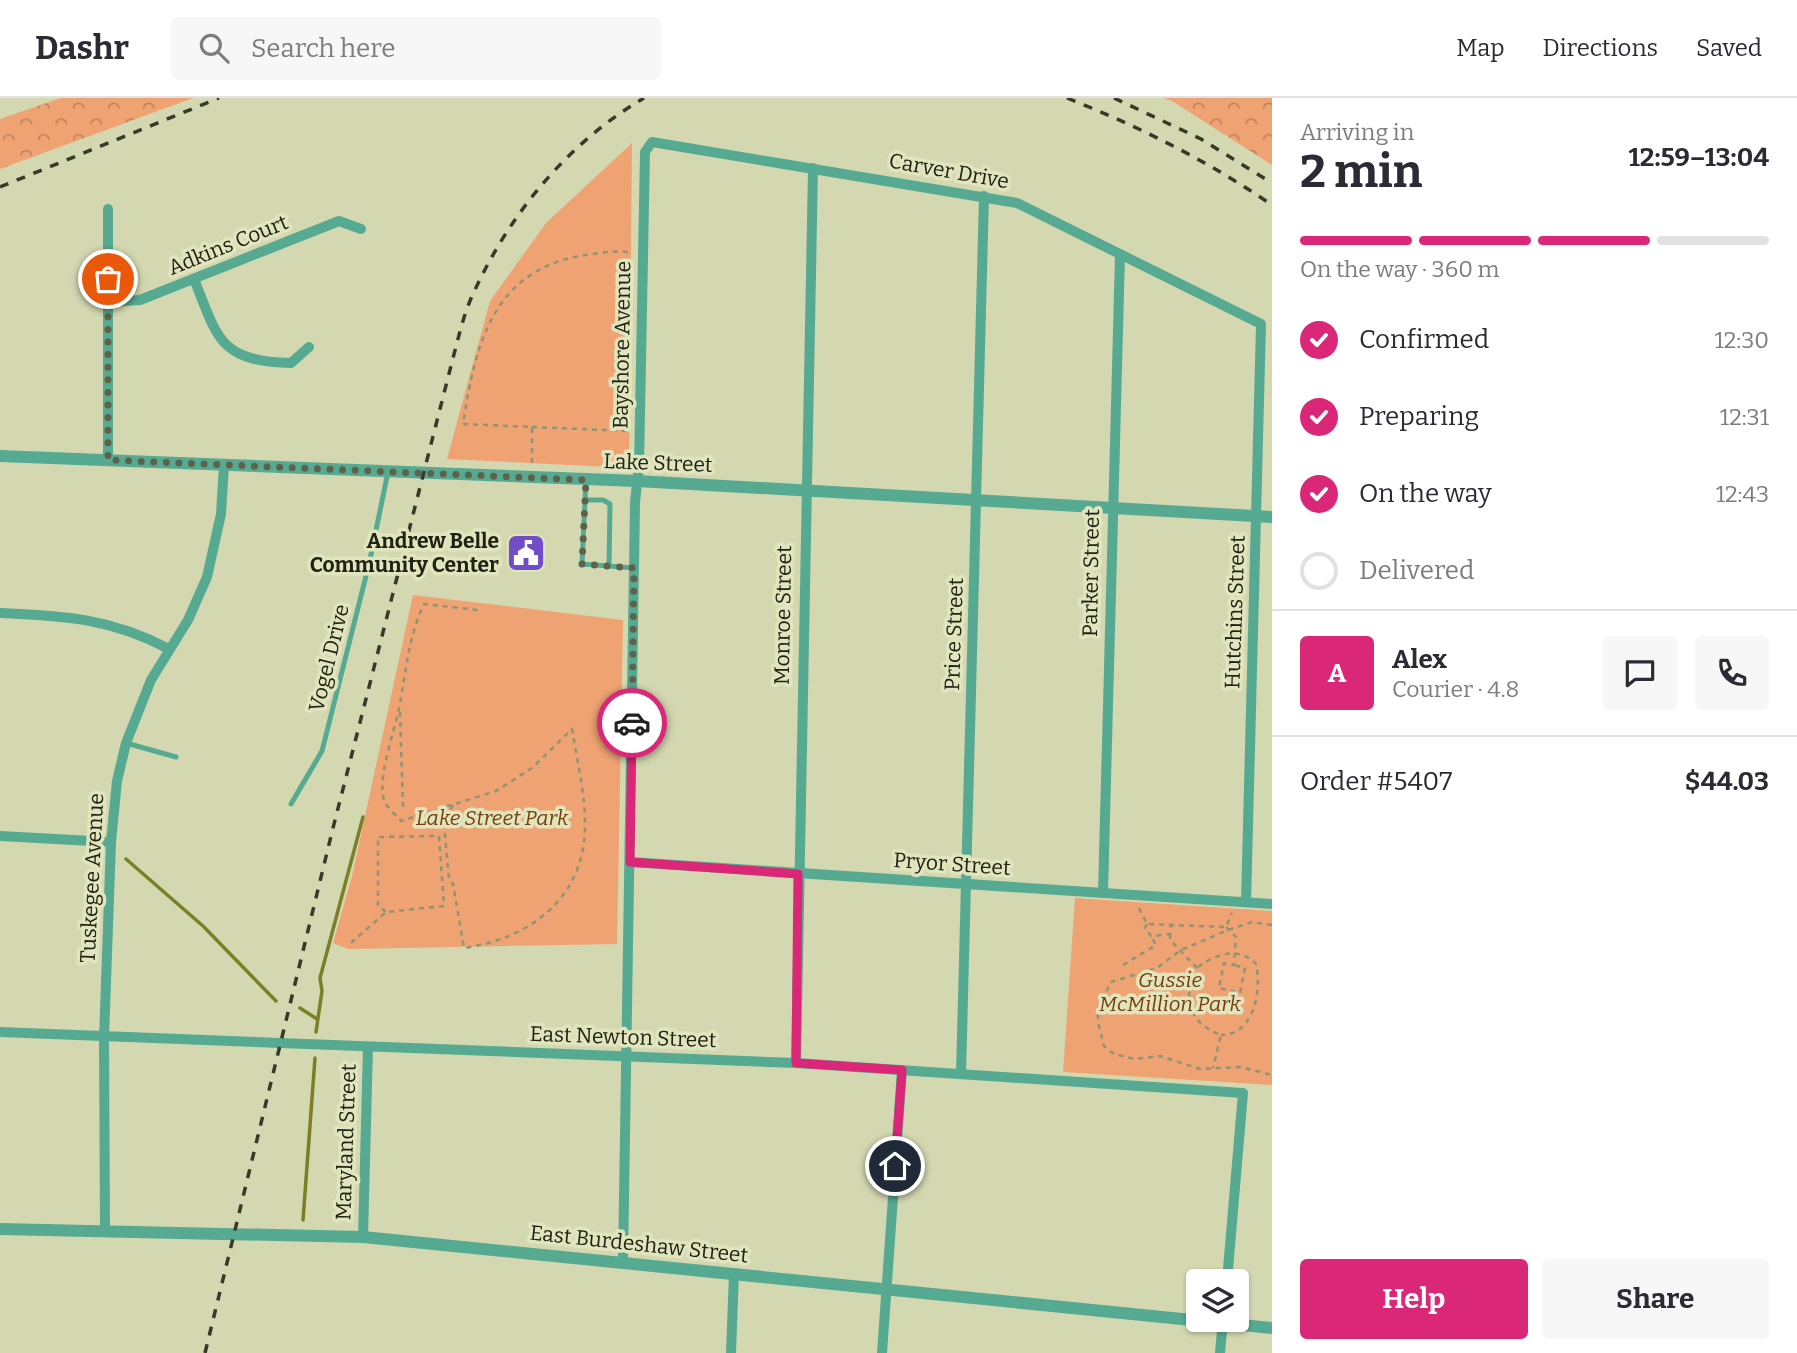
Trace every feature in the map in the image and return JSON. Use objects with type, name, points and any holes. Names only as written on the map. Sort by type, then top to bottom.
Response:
[{"type":"street","name":"Carver Drive","points":[[648,144],[656,141],[1017,203],[1261,324]]},
{"type":"street","name":"Bayshore Avenue","points":[[624,1261],[634,568],[645,152],[648,144]]},
{"type":"street","name":"Monroe Street","points":[[796,1063],[813,168]]},
{"type":"street","name":"Price Street","points":[[961,1074],[984,196]]},
{"type":"street","points":[[108,209],[108,460]]},
{"type":"street","name":"Adkins Court","points":[[108,302],[141,300],[339,222],[360,229]]},
{"type":"street","name":"Parker Street","points":[[1103,893],[1120,255]]},
{"type":"street","points":[[194,279],[214,330],[234,352],[262,362],[290,363],[309,347]]},
{"type":"street","name":"Hutchins Street","points":[[1246,902],[1261,324]]},
{"type":"street","name":"Lake Street","points":[[0,456],[637,481],[1272,517]]},
{"type":"street","name":"Tuskegee Avenue","points":[[105,1230],[104,1038],[111,842],[117,780],[126,743],[152,680],[188,620],[207,577],[221,514],[224,465]]},
{"type":"street","points":[[0,613],[68,616],[101,621],[136,632],[169,649]]},
{"type":"street","points":[[0,836],[111,842]]},
{"type":"street","name":"Pryor Street","points":[[630,862],[1272,904]]},
{"type":"street","name":"East Newton Street","points":[[0,1032],[796,1063],[1243,1093],[1228,1269]]},
{"type":"street","name":"Maryland Street","points":[[363,1237],[368,1047]]},
{"type":"street","points":[[882,1353],[902,1070]]},
{"type":"street","name":"East Burdeshaw Street","points":[[0,1229],[363,1237],[1186,1317]]},
{"type":"street","points":[[731,1353],[734,1273]]},
{"type":"street","name":"East Burdeshaw Street","points":[[1249,1325],[1272,1328]]},
{"type":"street","points":[[1220,1353],[1222,1332]]},
{"type":"lane","name":"Vogel Drive","points":[[291,804],[322,751],[369,564],[388,472]]},
{"type":"lane","points":[[586,480],[582,564],[634,568]]},
{"type":"lane","points":[[585,500],[603,500],[610,504],[610,566]]},
{"type":"lane","points":[[126,743],[176,757]]},
{"type":"path","points":[[628,431],[463,424],[470,377],[487,323],[502,300],[531,274],[559,260],[597,253],[632,252],[632,265]]},
{"type":"path","points":[[531,426],[532,464]]},
{"type":"path","points":[[403,807],[400,705],[404,662],[415,623],[425,604],[478,610]]},
{"type":"path","points":[[400,705],[383,780],[384,801],[401,821],[496,790],[532,768],[572,729],[584,804],[584,847],[572,878],[549,912],[511,937],[464,948],[453,884],[449,879],[444,824],[453,805]]},
{"type":"path","points":[[351,943],[386,912],[444,906],[439,836],[378,837],[378,906],[386,912]]},
{"type":"path","points":[[1123,965],[1156,945],[1145,928],[1147,924],[1138,905]]},
{"type":"path","points":[[1228,929],[1233,911]]},
{"type":"path","points":[[1272,925],[1252,922],[1228,929],[1181,950],[1157,968],[1111,982],[1098,1008],[1099,1035],[1104,1046],[1124,1058],[1160,1056],[1200,1069],[1241,1067],[1272,1075]]},
{"type":"path","points":[[1147,924],[1228,929],[1236,937],[1234,965]]},
{"type":"path","points":[[1171,924],[1170,940],[1197,968]]},
{"type":"path","points":[[1151,936],[1170,934]]},
{"type":"path","points":[[1236,953],[1249,957],[1256,964],[1257,997],[1241,1030],[1232,1035],[1221,1035],[1196,1020],[1188,1002],[1190,982],[1197,968],[1219,955],[1236,953]]},
{"type":"path","points":[[1224,963],[1234,965],[1245,968],[1240,993],[1219,988],[1224,963]]},
{"type":"path","points":[[1213,1068],[1221,1035]]},
{"type":"green space","points":[[61,98],[193,98],[0,169],[0,119]]},
{"type":"green space","points":[[1163,98],[1272,98],[1272,165],[1172,101]]},
{"type":"green space","points":[[632,143],[629,468],[447,459],[490,301],[546,223]]},
{"type":"green space","name":"Lake Street Park","points":[[413,595],[623,620],[617,944],[348,949],[333,943],[352,876]]},
{"type":"green space","name":"Gussie McMillion Park","points":[[1075,898],[1272,911],[1272,1085],[1063,1072]]},
{"type":"waterway","points":[[316,1032],[322,991],[320,978],[363,817]]},
{"type":"waterway","points":[[126,859],[203,926],[276,1001]]},
{"type":"waterway","points":[[300,1008],[317,1019]]},
{"type":"waterway","points":[[303,1220],[315,1058]]},
{"type":"railway","points":[[0,187],[219,98]]},
{"type":"railway","points":[[205,1353],[332,832],[467,308],[505,235],[544,182],[591,136],[644,98]]},
{"type":"railway","points":[[1067,98],[1173,146],[1272,205]]},
{"type":"railway","points":[[1114,98],[1201,139],[1272,183]]},
{"type":"way so far","points":[[108,279],[108,460],[586,480],[582,564],[634,568],[632,723]]},
{"type":"place","name":"Andrew Belle Community Center","points":[[526,553]]},
{"type":"route","points":[[632,723],[630,862],[798,874],[796,1063],[902,1070],[895,1166]]}]
